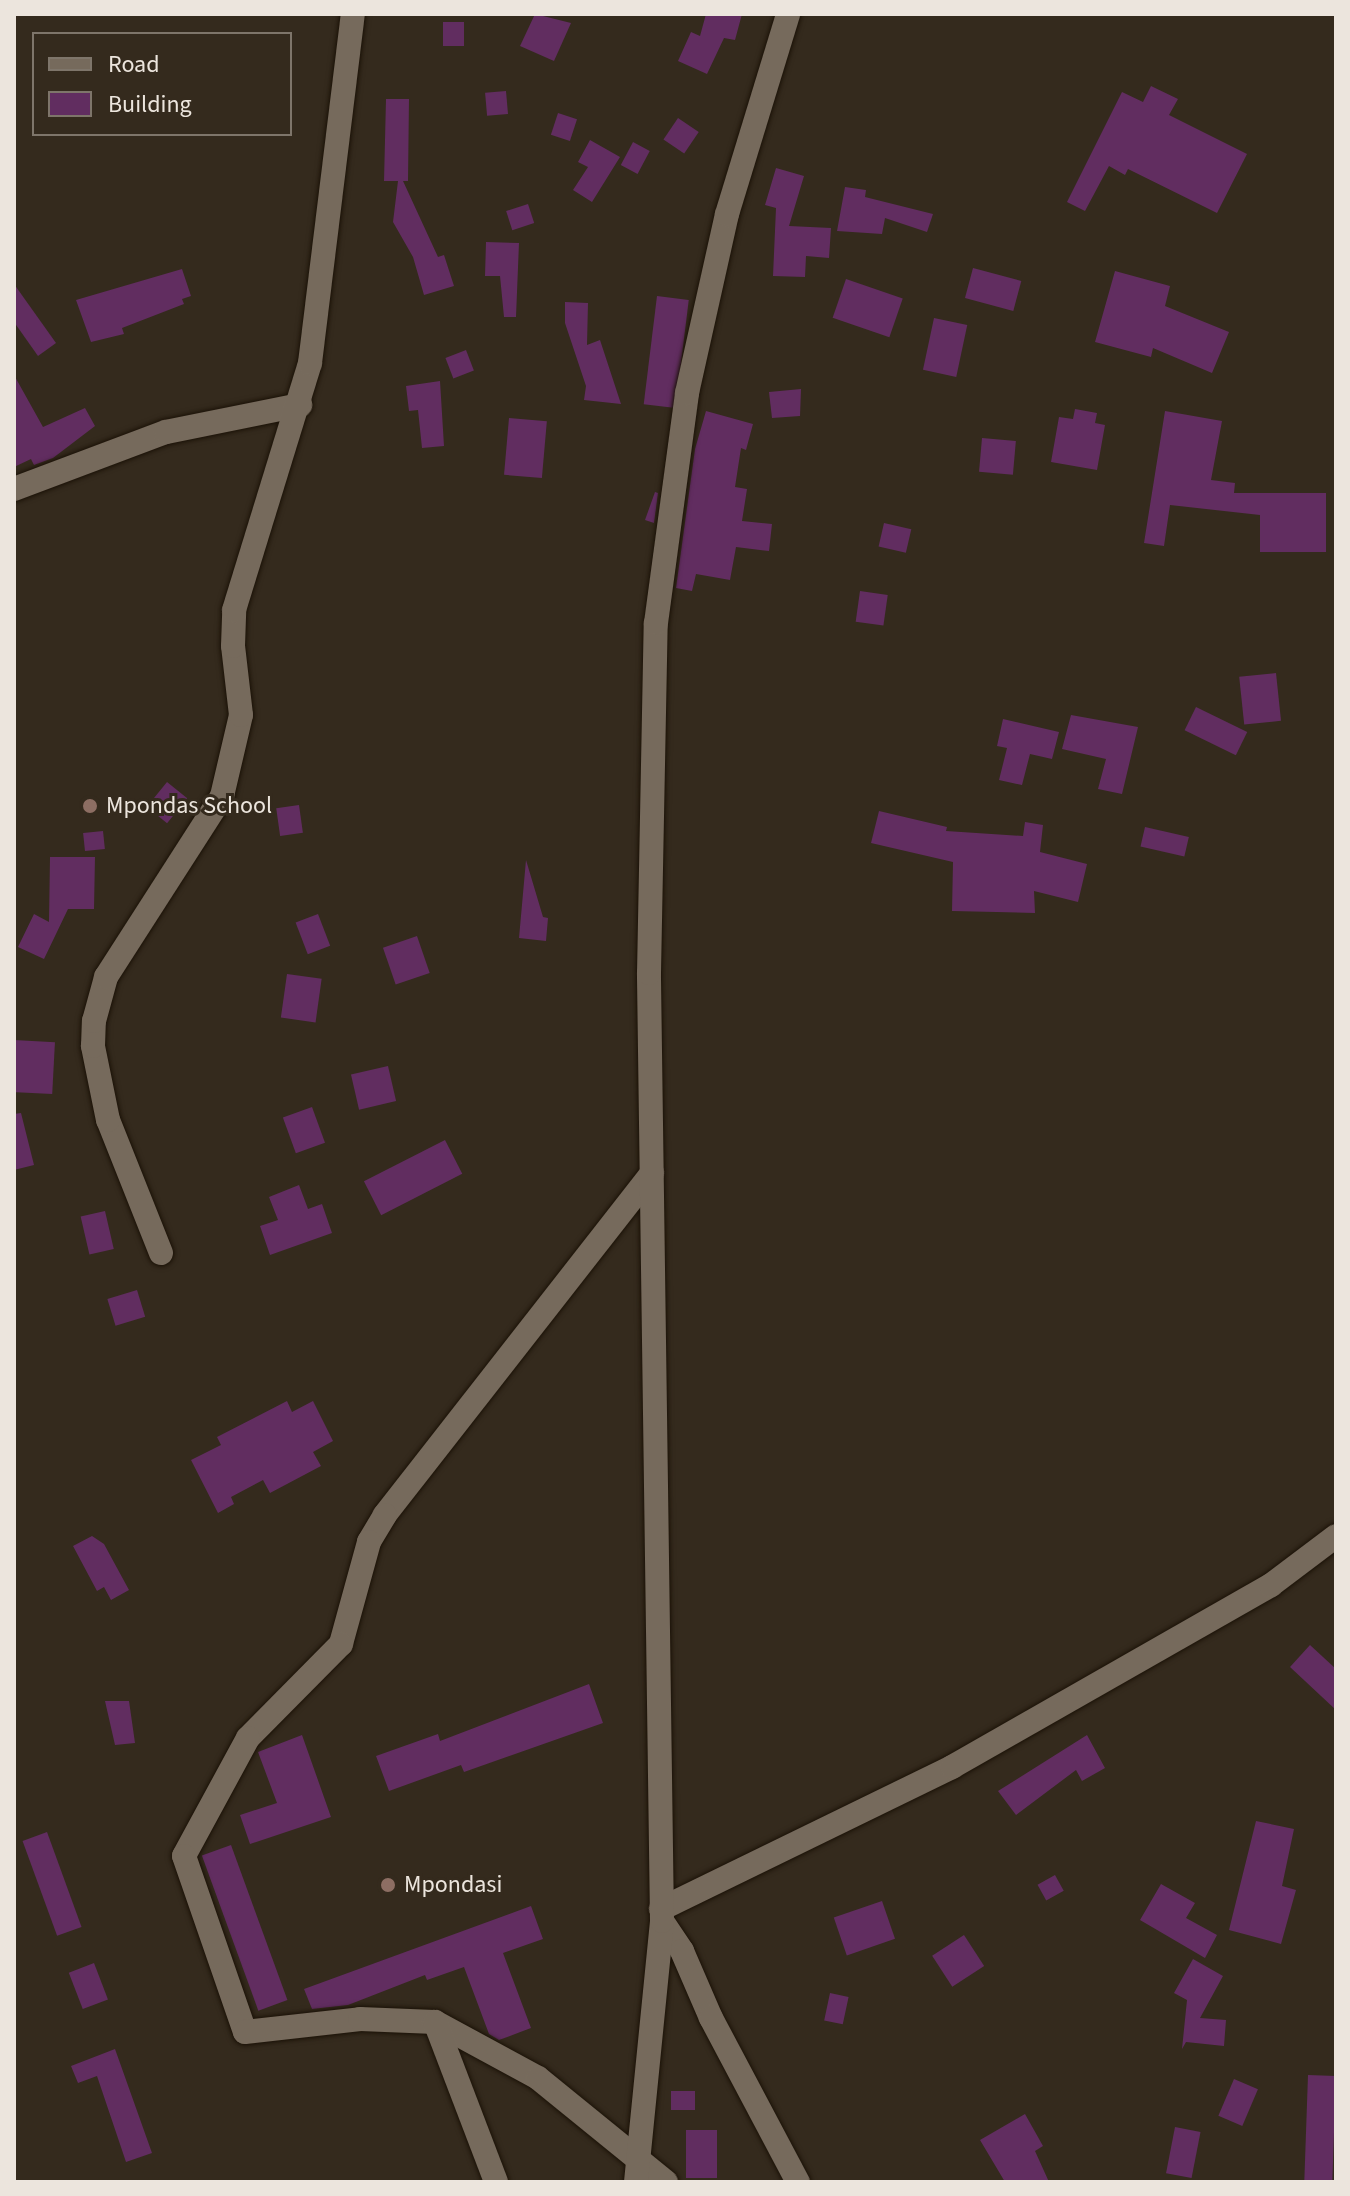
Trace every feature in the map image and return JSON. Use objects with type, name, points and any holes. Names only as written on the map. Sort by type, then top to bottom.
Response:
[{"type":"street","points":[[161,1253],[108,1120],[93,1046],[94,1021],[106,977],[222,796],[241,715],[233,646],[234,610],[300,405],[353,14]]},
{"type":"street","points":[[637,2172],[662,1915],[649,973],[656,623],[687,393],[727,214],[788,14]]},
{"type":"street","points":[[14,489],[166,432],[300,405]]},
{"type":"street","points":[[652,1173],[385,1515],[369,1542],[341,1644],[248,1738],[187,1843],[186,1871],[245,2032],[360,2019],[435,2022],[538,2078],[637,2172],[666,2182]]},
{"type":"street","points":[[662,1915],[952,1767],[1271,1585],[1336,1536]]},
{"type":"street","points":[[662,1915],[682,1951],[711,2018],[798,2182]]},
{"type":"street","points":[[435,2022],[496,2182]]},
{"type":"building","points":[[535,14],[571,23],[554,61],[520,46]]},
{"type":"building","points":[[706,14],[742,14],[735,40],[724,38],[707,74],[678,61],[691,32],[700,36]]},
{"type":"building","points":[[443,22],[464,22],[464,46],[443,46]]},
{"type":"building","points":[[1151,86],[1178,99],[1169,115],[1247,154],[1217,213],[1128,169],[1125,175],[1109,166],[1085,211],[1067,202],[1122,92],[1143,102]]},
{"type":"building","points":[[506,91],[508,114],[487,116],[485,93]]},
{"type":"building","points":[[386,99],[409,99],[408,181],[403,181],[438,257],[444,255],[454,286],[424,295],[413,257],[393,222],[398,181],[384,181]]},
{"type":"building","points":[[558,113],[577,119],[570,141],[551,135]]},
{"type":"building","points":[[678,118],[699,132],[684,154],[663,140]]},
{"type":"building","points":[[590,140],[620,157],[592,202],[573,190],[588,167],[578,162]]},
{"type":"building","points":[[633,142],[650,151],[638,174],[621,165]]},
{"type":"building","points":[[776,168],[804,176],[789,226],[831,228],[829,258],[806,256],[805,277],[773,276],[776,208],[765,205]]},
{"type":"building","points":[[845,187],[866,190],[865,197],[933,214],[927,232],[885,218],[882,234],[837,231]]},
{"type":"building","points":[[528,204],[534,223],[512,230],[506,211]]},
{"type":"building","points":[[486,242],[519,243],[516,317],[504,317],[500,276],[485,276]]},
{"type":"building","points":[[973,268],[1021,281],[1013,311],[965,298]]},
{"type":"building","points":[[182,269],[191,296],[182,299],[184,304],[122,328],[124,334],[91,342],[76,300]]},
{"type":"building","points":[[1115,271],[1170,286],[1165,306],[1229,332],[1212,373],[1153,348],[1151,357],[1095,342]]},
{"type":"building","points":[[846,279],[903,299],[889,337],[833,318]]},
{"type":"building","points":[[14,284],[56,343],[38,356],[14,322]]},
{"type":"building","points":[[657,296],[689,300],[675,408],[644,404]]},
{"type":"building","points":[[565,302],[588,303],[587,345],[600,340],[621,404],[584,400],[586,386],[565,323]]},
{"type":"building","points":[[934,318],[967,325],[956,377],[923,370]]},
{"type":"building","points":[[466,350],[474,371],[453,378],[445,358]]},
{"type":"building","points":[[14,375],[43,427],[85,408],[95,426],[53,458],[34,465],[31,459],[14,467]]},
{"type":"building","points":[[440,381],[444,446],[422,448],[418,410],[409,411],[406,386]]},
{"type":"building","points":[[801,389],[800,416],[772,418],[769,392]]},
{"type":"building","points":[[1075,409],[1097,413],[1095,423],[1105,425],[1097,470],[1051,462],[1059,417],[1073,419]]},
{"type":"building","points":[[706,411],[753,424],[746,450],[741,448],[735,487],[747,489],[742,521],[772,524],[769,551],[736,547],[730,580],[696,574],[692,591],[676,588],[695,449]]},
{"type":"building","points":[[1165,411],[1222,421],[1211,480],[1235,483],[1234,493],[1326,493],[1326,552],[1260,552],[1260,515],[1170,505],[1164,546],[1144,543]]},
{"type":"building","points":[[509,418],[547,421],[542,478],[504,475]]},
{"type":"building","points":[[982,438],[1016,441],[1013,475],[979,472]]},
{"type":"building","points":[[655,492],[658,493],[654,523],[645,520]]},
{"type":"building","points":[[884,523],[911,529],[906,553],[879,546]]},
{"type":"building","points":[[860,591],[888,595],[883,626],[856,622]]},
{"type":"building","points":[[1276,673],[1281,721],[1244,725],[1239,677]]},
{"type":"building","points":[[1196,707],[1247,732],[1236,755],[1185,730]]},
{"type":"building","points":[[1071,715],[1138,727],[1122,794],[1098,789],[1106,759],[1062,749]]},
{"type":"building","points":[[1003,719],[1059,732],[1052,759],[1030,754],[1022,785],[999,780],[1007,748],[997,746]]},
{"type":"building","points":[[167,782],[187,798],[167,823],[147,807]]},
{"type":"building","points":[[299,805],[303,833],[280,836],[276,808]]},
{"type":"building","points":[[879,811],[947,827],[946,831],[1023,836],[1025,822],[1043,825],[1040,852],[1087,864],[1078,902],[1034,891],[1035,913],[952,911],[953,862],[871,843]]},
{"type":"building","points":[[1145,827],[1189,837],[1184,857],[1141,846]]},
{"type":"building","points":[[103,831],[105,849],[85,851],[83,833]]},
{"type":"building","points":[[50,857],[95,857],[94,909],[68,909],[44,959],[18,947],[34,914],[49,922]]},
{"type":"building","points":[[526,860],[543,917],[548,918],[546,941],[519,938]]},
{"type":"building","points":[[318,914],[330,946],[308,954],[296,923]]},
{"type":"building","points":[[417,936],[430,973],[396,985],[383,948]]},
{"type":"building","points":[[287,974],[322,979],[316,1022],[281,1018]]},
{"type":"building","points":[[14,1040],[55,1042],[52,1094],[14,1092]]},
{"type":"building","points":[[388,1066],[396,1101],[359,1110],[351,1075]]},
{"type":"building","points":[[312,1107],[325,1143],[296,1153],[283,1118]]},
{"type":"building","points":[[21,1113],[34,1165],[14,1170],[14,1114]]},
{"type":"building","points":[[445,1140],[462,1174],[381,1215],[364,1181]]},
{"type":"building","points":[[299,1185],[308,1209],[322,1204],[332,1233],[270,1255],[260,1226],[278,1220],[269,1197]]},
{"type":"building","points":[[105,1211],[114,1249],[89,1255],[81,1217]]},
{"type":"building","points":[[137,1290],[145,1317],[116,1326],[107,1299]]},
{"type":"building","points":[[287,1401],[292,1412],[313,1401],[333,1441],[313,1452],[321,1466],[270,1493],[263,1480],[231,1497],[234,1504],[218,1513],[191,1460],[221,1445],[217,1437]]},
{"type":"building","points":[[92,1536],[104,1544],[129,1590],[111,1600],[104,1587],[97,1591],[73,1546]]},
{"type":"building","points":[[1310,1645],[1336,1669],[1336,1710],[1290,1667]]},
{"type":"building","points":[[589,1684],[603,1723],[464,1772],[461,1765],[389,1791],[376,1756],[438,1734],[440,1741]]},
{"type":"building","points":[[105,1701],[129,1701],[135,1743],[115,1745]]},
{"type":"building","points":[[302,1735],[331,1817],[250,1844],[240,1815],[277,1803],[258,1752]]},
{"type":"building","points":[[1087,1735],[1105,1768],[1082,1781],[1076,1770],[1016,1815],[998,1791]]},
{"type":"building","points":[[1256,1821],[1294,1829],[1282,1886],[1296,1890],[1281,1944],[1229,1930]]},
{"type":"building","points":[[47,1832],[82,1927],[57,1936],[23,1841]]},
{"type":"building","points":[[231,1845],[287,2000],[258,2011],[202,1856]]},
{"type":"building","points":[[1055,1875],[1064,1891],[1046,1900],[1038,1885]]},
{"type":"building","points":[[1161,1884],[1195,1903],[1186,1918],[1217,1935],[1205,1958],[1140,1920]]},
{"type":"building","points":[[882,1901],[895,1939],[847,1955],[834,1918]]},
{"type":"building","points":[[531,1906],[543,1939],[503,1953],[531,2028],[499,2040],[489,2034],[464,1967],[427,1980],[425,1975],[348,2005],[312,2009],[304,1989]]},
{"type":"building","points":[[964,1935],[984,1966],[952,1987],[932,1956]]},
{"type":"building","points":[[1193,1959],[1223,1976],[1200,2018],[1226,2020],[1224,2046],[1186,2042],[1182,2049],[1187,2000],[1174,1993]]},
{"type":"building","points":[[94,1963],[108,1999],[83,2009],[69,1973]]},
{"type":"building","points":[[830,1993],[849,1997],[843,2024],[824,2020]]},
{"type":"building","points":[[115,2049],[152,2153],[126,2162],[97,2076],[78,2083],[71,2066]]},
{"type":"building","points":[[1308,2075],[1336,2076],[1332,2182],[1304,2182]]},
{"type":"building","points":[[1234,2079],[1258,2089],[1242,2126],[1218,2116]]},
{"type":"building","points":[[671,2091],[695,2091],[695,2110],[671,2110]]},
{"type":"building","points":[[1025,2114],[1043,2146],[1035,2151],[1049,2182],[1005,2182],[980,2140]]},
{"type":"building","points":[[1175,2127],[1201,2132],[1192,2178],[1166,2173]]},
{"type":"building","points":[[686,2130],[717,2130],[717,2178],[686,2178]]},
{"type":"place","name":"Mpondas School","points":[[90,806]]},
{"type":"place","name":"Mpondasi","points":[[388,1885]]}]
